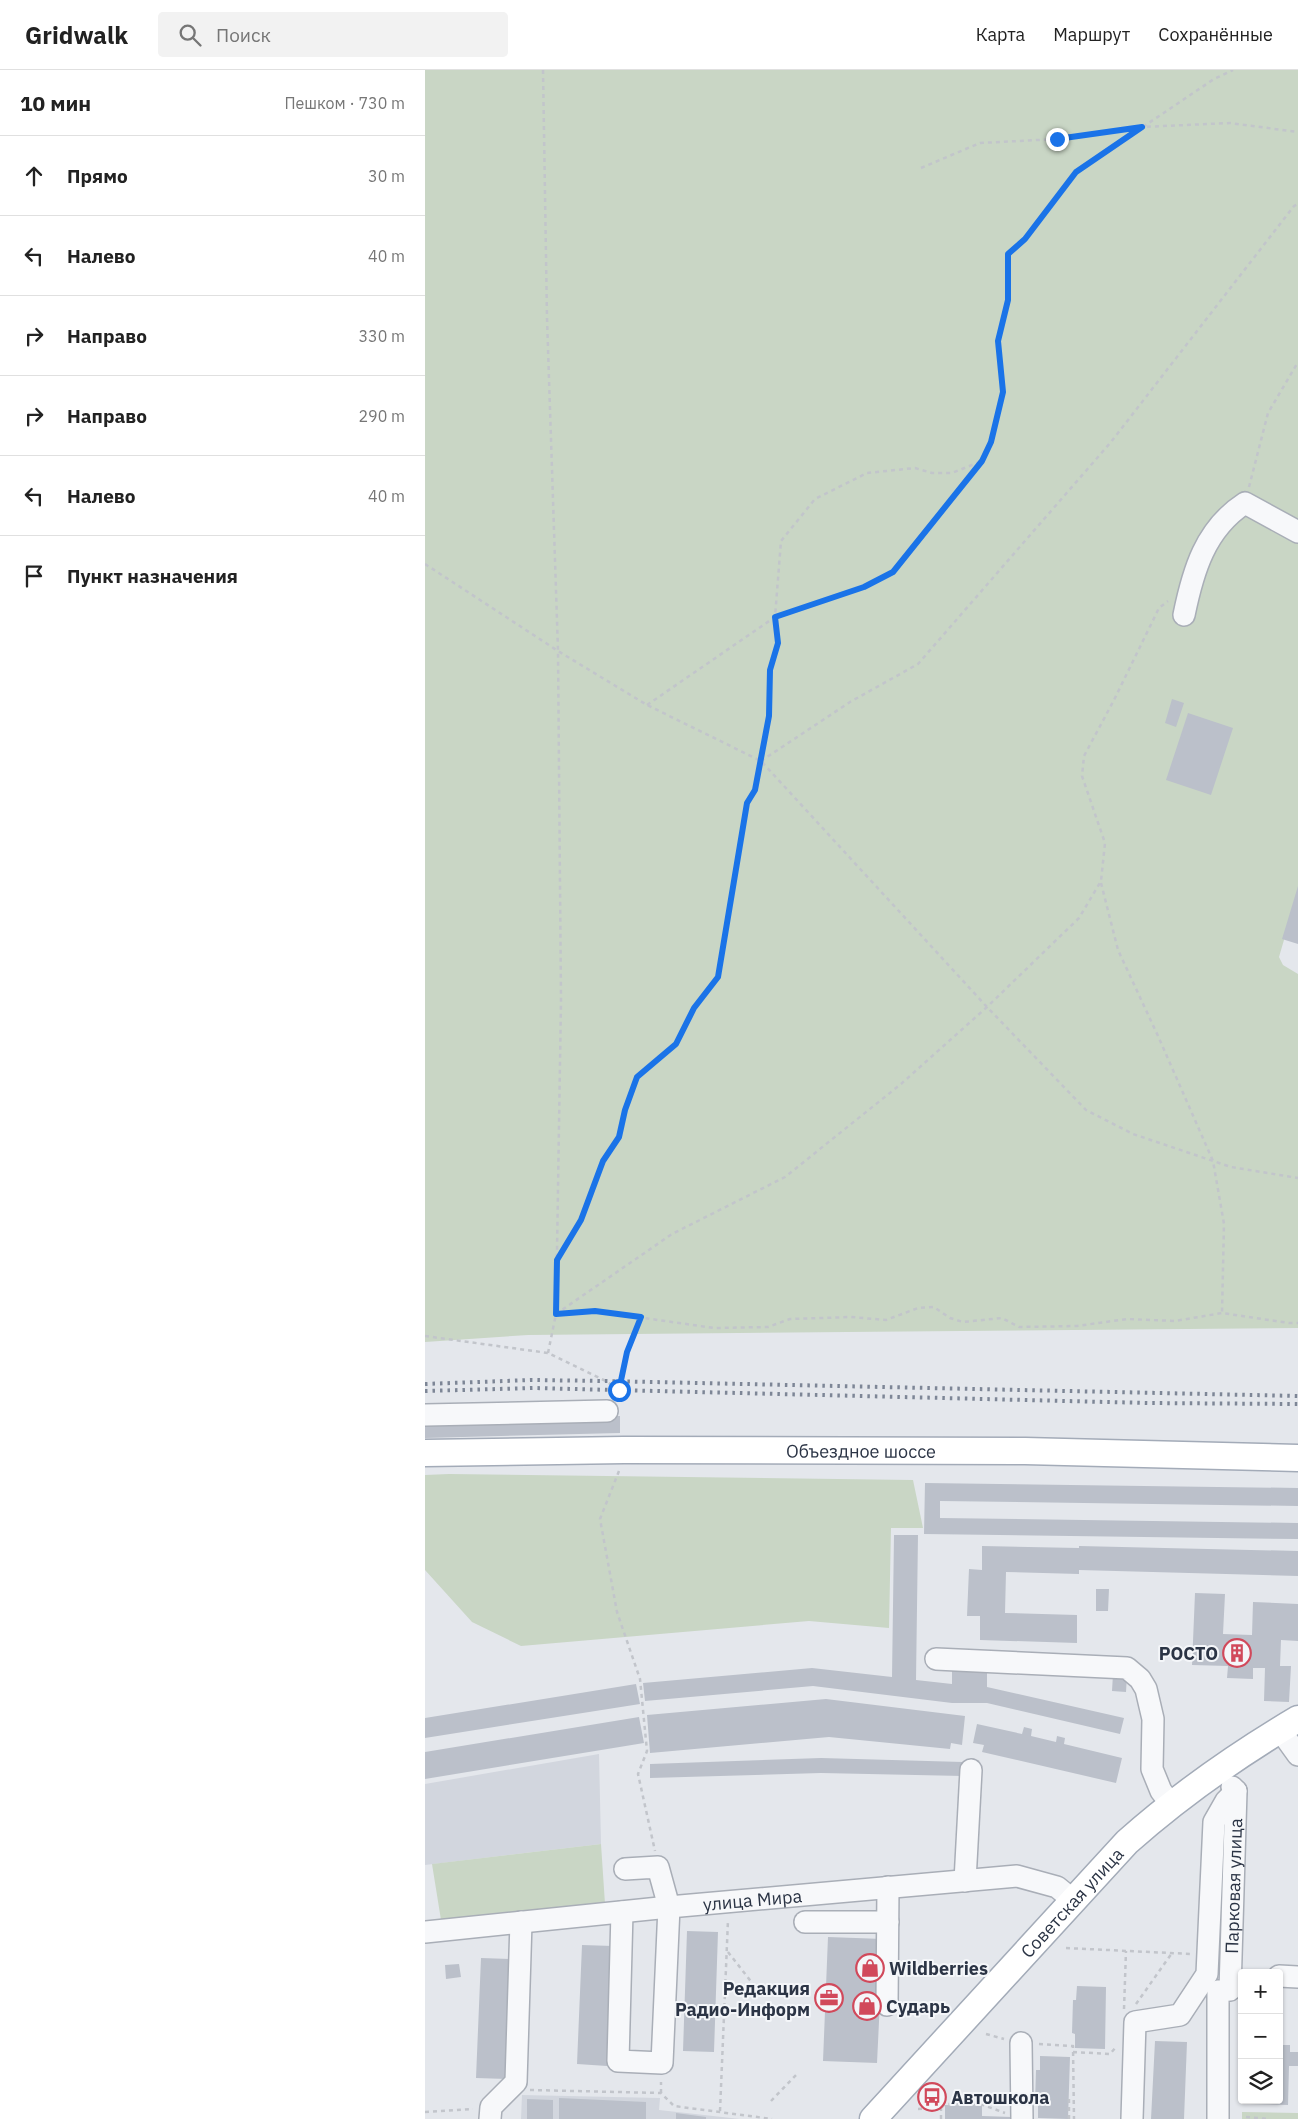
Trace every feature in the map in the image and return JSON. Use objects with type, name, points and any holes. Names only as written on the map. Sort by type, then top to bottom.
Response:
[{"type":"main road","name":"Объездное шоссе","points":[[425,1453],[624,1450],[1016,1451],[1298,1458]]},
{"type":"main road","name":"Советская улица","points":[[873,2119],[1127,1842],[1171,1804],[1217,1770],[1289,1724]]},
{"type":"street","points":[[1177,607],[1202,553],[1229,514],[1245,503],[1298,532]]},
{"type":"street","points":[[425,1415],[607,1411]]},
{"type":"street","points":[[936,1659],[1127,1668],[1140,1679],[1147,1689],[1153,1719],[1152,1768],[1161,1791],[1171,1804]]},
{"type":"street","points":[[1289,1724],[1298,1755]]},
{"type":"street","points":[[965,1881],[963,1844],[971,1770]]},
{"type":"street","points":[[1217,1770],[1236,1791]]},
{"type":"street","name":"Парковая улица","points":[[1135,2022],[1180,2015],[1207,1974],[1215,1822],[1226,1801],[1236,1791]]},
{"type":"street","name":"Парковая улица","points":[[1218,2119],[1218,1991],[1230,1990],[1236,1973],[1236,1791]]},
{"type":"street","points":[[622,1912],[618,2061],[662,2062],[669,1907],[658,1867],[625,1869]]},
{"type":"street","name":"улица Мира","points":[[425,1932],[669,1907],[1017,1876],[1057,1887],[1073,1900]]},
{"type":"street","points":[[887,2005],[888,1888]]},
{"type":"street","points":[[490,2113],[516,2082],[521,1922]]},
{"type":"street","points":[[805,1922],[888,1922]]},
{"type":"street","points":[[1283,1976],[1298,1977]]},
{"type":"street","points":[[1132,2119],[1135,2022]]},
{"type":"street","points":[[1018,2118],[1021,2043]]},
{"type":"path","points":[[425,1336],[548,1353],[556,1314],[561,1000],[557,651],[547,318],[543,70]]},
{"type":"path","points":[[647,705],[775,617],[864,587],[893,572],[982,461],[991,442],[1003,392],[998,341],[1008,300],[1008,254],[1025,239],[1076,172],[1214,79],[1233,70]]},
{"type":"path","points":[[921,168],[980,143],[1057,139],[1142,127],[1230,123],[1298,132]]},
{"type":"path","points":[[761,762],[850,702],[918,664],[1111,442],[1294,206],[1298,204]]},
{"type":"path","points":[[1245,503],[1268,413],[1298,362]]},
{"type":"path","points":[[557,1260],[581,1220],[603,1161],[619,1137],[625,1110],[637,1077],[676,1044],[694,1008],[718,977],[747,803],[755,790],[769,716],[770,670],[778,643],[775,617],[781,541],[815,498],[867,473],[915,468],[933,473],[952,473],[982,461]]},
{"type":"path","points":[[425,564],[557,651],[647,705],[761,762],[987,1007],[1086,1110],[1133,1134],[1231,1167],[1298,1178]]},
{"type":"path","points":[[1177,607],[1159,608],[1084,756],[1082,776],[1105,843],[1101,881],[1117,950],[1158,1036],[1213,1161],[1224,1224],[1222,1313]]},
{"type":"path","points":[[556,1314],[672,1234],[785,1177],[901,1084],[987,1007],[1079,918],[1101,881]]},
{"type":"path","points":[[556,1314],[595,1311],[713,1328],[768,1327],[790,1319],[851,1317],[886,1320],[918,1308],[934,1308],[950,1318],[963,1322],[1001,1318],[1019,1327],[1077,1326],[1127,1319],[1175,1321],[1222,1313],[1298,1323]]},
{"type":"path","points":[[619,1390],[627,1352],[641,1317]]},
{"type":"path","points":[[624,1450],[621,1465],[600,1518],[617,1612],[640,1680],[647,1750],[638,1774],[658,1867]]},
{"type":"path","points":[[720,2112],[728,1916]]},
{"type":"path","points":[[1065,1948],[1208,1955]]},
{"type":"path","points":[[727,1950],[761,1993]]},
{"type":"path","points":[[1126,1951],[1123,2022],[1135,2022],[1136,2003],[1172,1953]]},
{"type":"path","points":[[986,2034],[1021,2043],[1073,2046],[1073,2119]]},
{"type":"path","points":[[1073,2052],[1110,2054],[1123,2041]]},
{"type":"path","points":[[771,2101],[798,2073]]},
{"type":"path","points":[[522,2093],[530,2090],[661,2093],[674,2106],[773,2119]]},
{"type":"path","points":[[1069,2097],[1069,2119]]},
{"type":"path","points":[[918,2109],[941,2108],[945,2104],[983,2105],[1018,2118]]},
{"type":"path","points":[[941,2108],[941,2119]]},
{"type":"path","points":[[425,2112],[490,2113]]},
{"type":"path","points":[[1246,2118],[1269,2119]]},
{"type":"shaded area","points":[[599,1754],[601,1844],[425,1865],[425,1784]]},
{"type":"shaded area","points":[[522,2095],[660,2098],[659,2110],[740,2119],[521,2119]]},
{"type":"green space","points":[[425,70],[1298,70],[1298,892],[1279,957],[1283,965],[1298,974],[1298,1328],[528,1335],[425,1342]]},
{"type":"green space","points":[[425,1475],[913,1480],[923,1528],[891,1528],[889,1628],[809,1621],[521,1646],[472,1622],[425,1570]]},
{"type":"green space","points":[[601,1844],[605,1904],[441,1920],[432,1864]]},
{"type":"green space","points":[[1242,2112],[1298,2113],[1298,2119],[1242,2119]]},
{"type":"building","points":[[1172,699],[1184,703],[1176,727],[1165,723]]},
{"type":"building","points":[[1188,713],[1233,728],[1211,795],[1166,780]]},
{"type":"building","points":[[1298,886],[1298,944],[1282,939]]},
{"type":"building","points":[[620,1416],[620,1433],[425,1438],[425,1421]]},
{"type":"building","points":[[925,1483],[1298,1488],[1298,1506],[940,1501],[940,1518],[1298,1523],[1298,1539],[924,1534]]},
{"type":"building","points":[[894,1535],[918,1535],[916,1680],[952,1684],[952,1671],[987,1671],[987,1687],[1124,1718],[1120,1734],[987,1703],[952,1703],[813,1686],[645,1701],[643,1683],[812,1668],[892,1677]]},
{"type":"building","points":[[982,1546],[1079,1548],[1079,1546],[1298,1551],[1298,1576],[1079,1570],[1079,1574],[1006,1572],[1005,1613],[1077,1615],[1077,1643],[980,1640],[980,1616],[967,1616],[969,1569],[982,1570]]},
{"type":"building","points":[[1096,1589],[1109,1589],[1108,1611],[1096,1611]]},
{"type":"building","name":"РОСТО","points":[[1195,1593],[1225,1594],[1223,1634],[1252,1635],[1253,1602],[1298,1604],[1298,1641],[1281,1640],[1280,1666],[1291,1666],[1289,1702],[1264,1701],[1265,1668],[1253,1668],[1253,1679],[1227,1678],[1228,1666],[1192,1665]]},
{"type":"building","points":[[1113,1674],[1127,1675],[1126,1692],[1112,1691]]},
{"type":"building","points":[[636,1684],[640,1704],[425,1738],[425,1718]]},
{"type":"building","points":[[826,1699],[965,1716],[962,1745],[951,1743],[950,1749],[829,1737],[650,1753],[647,1715]]},
{"type":"building","points":[[639,1717],[644,1743],[425,1779],[425,1752]]},
{"type":"building","points":[[977,1724],[1022,1734],[1024,1727],[1032,1729],[1031,1736],[1056,1742],[1057,1736],[1065,1738],[1064,1744],[1122,1758],[1116,1783],[982,1752],[984,1745],[973,1743]]},
{"type":"building","points":[[821,1758],[963,1762],[963,1776],[821,1773],[650,1778],[650,1764]]},
{"type":"building","points":[[687,1931],[718,1932],[714,2052],[683,2051]]},
{"type":"building","points":[[828,1937],[883,1939],[877,2063],[823,2061]]},
{"type":"building","points":[[582,1945],[613,1946],[607,2066],[577,2064]]},
{"type":"building","points":[[481,1958],[512,1959],[507,2079],[476,2078]]},
{"type":"building","points":[[459,1964],[461,1977],[446,1979],[445,1965]]},
{"type":"building","points":[[1077,1986],[1106,1987],[1105,2049],[1075,2048],[1075,2034],[1072,2033],[1073,2000],[1076,2000]]},
{"type":"building","points":[[1155,2041],[1187,2042],[1184,2119],[1151,2119]]},
{"type":"building","points":[[1283,2045],[1290,2045],[1290,2052],[1298,2052],[1298,2066],[1289,2066],[1288,2105],[1250,2104],[1283,2104]]},
{"type":"building","points":[[1040,2056],[1070,2057],[1068,2119],[1038,2118],[1038,2103],[1035,2103],[1036,2070],[1040,2070]]},
{"type":"building","points":[[559,2098],[646,2102],[646,2119],[559,2119]]},
{"type":"building","points":[[527,2099],[553,2100],[553,2119],[527,2119]]},
{"type":"building","points":[[945,2105],[982,2106],[982,2116],[1012,2117],[1012,2119],[945,2119]]},
{"type":"building","points":[[676,2113],[706,2117],[706,2119],[676,2119]]},
{"type":"railway","points":[[425,1384],[531,1380],[606,1381],[1298,1396]]},
{"type":"railway","points":[[425,1391],[533,1388],[1148,1403],[1298,1404]]},
{"type":"place","name":"РОСТО","points":[[1237,1653]]},
{"type":"place","name":"Wildberries","points":[[870,1968]]},
{"type":"place","name":"Редакция Радио-Информ","points":[[829,1998]]},
{"type":"place","name":"Сударь","points":[[867,2006]]},
{"type":"place","name":"Автошкола","points":[[932,2097]]},
{"type":"route","points":[[619,1390],[627,1352],[641,1317],[595,1311],[556,1314],[557,1260],[581,1220],[603,1161],[619,1137],[625,1110],[637,1077],[676,1044],[694,1008],[718,977],[747,803],[755,790],[769,716],[770,670],[778,643],[775,617],[864,587],[893,572],[982,461],[991,442],[1003,392],[998,341],[1008,300],[1008,254],[1025,239],[1076,172],[1142,127],[1057,139]]}]
